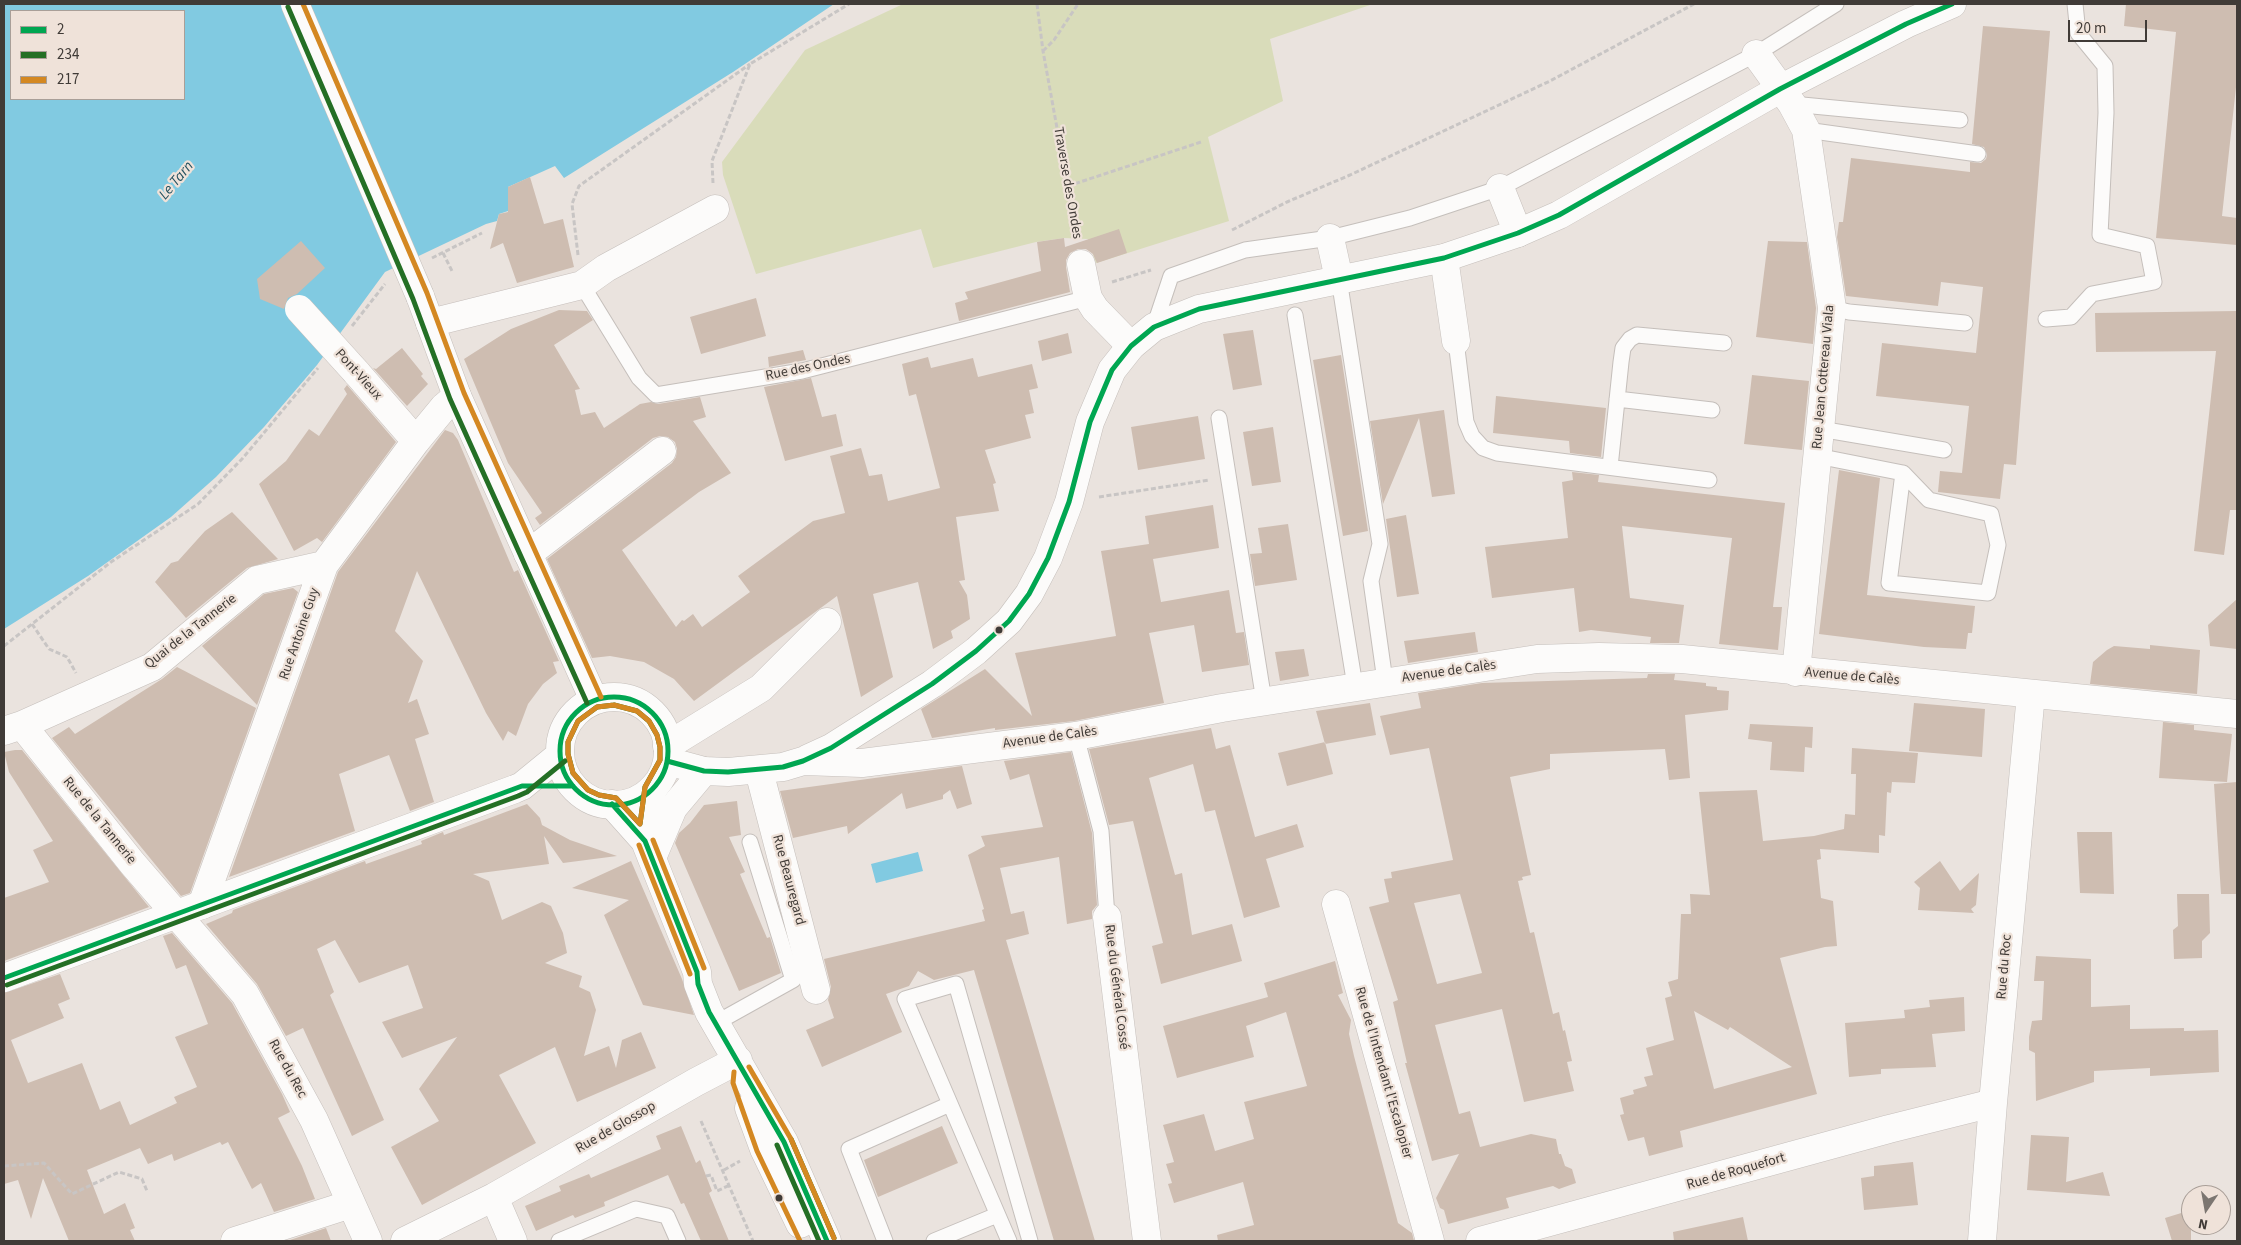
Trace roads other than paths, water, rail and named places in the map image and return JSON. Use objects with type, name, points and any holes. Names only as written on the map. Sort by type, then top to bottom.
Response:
[{"type":"street","points":[[295,4],[420,296],[457,396],[594,700]]},
{"type":"street","points":[[803,761],[831,748],[932,684],[976,651],[1009,621],[1029,594],[1048,558],[1069,502],[1082,449],[1099,398],[1112,370],[1131,346],[1154,327],[1199,308],[1444,258],[1518,233],[1559,215],[1786,97],[1906,24],[1952,4]]},
{"type":"street","name":"Rue Jean Cottereau Viala","points":[[1756,54],[1806,130],[1832,308],[1796,672]]},
{"type":"street","points":[[1500,188],[1518,233]]},
{"type":"street","points":[[430,323],[582,285],[606,268],[715,209]]},
{"type":"street","points":[[1330,238],[1339,279]]},
{"type":"street","points":[[1444,258],[1456,341]]},
{"type":"street","points":[[1081,264],[1088,298],[1094,309],[1131,346]]},
{"type":"street","name":"Pont-Vieux","points":[[299,309],[416,441]]},
{"type":"street","name":"Rue Antoine Guy","points":[[202,905],[324,565],[416,441],[444,407],[457,396]]},
{"type":"street","points":[[528,554],[662,451]]},
{"type":"street","name":"Quai de la Tannerie","points":[[13,728],[152,667],[257,580],[324,565]]},
{"type":"street","points":[[667,754],[761,688],[826,622]]},
{"type":"street","name":"Avenue de Calès","points":[[667,754],[704,771],[759,771],[803,761],[862,763],[1076,736],[1264,701],[1537,659],[1599,657],[1682,659],[1796,672],[2237,714]]},
{"type":"street","name":"Rue du Roc","points":[[1982,1241],[2031,694]]},
{"type":"street","points":[[616,697],[640,704],[660,723],[667,754],[661,776],[641,798],[627,803],[612,804],[597,802],[584,796],[573,786],[566,777],[560,755],[560,741],[572,716],[582,707],[594,700],[616,697]]},
{"type":"street","name":"Rue de la Tannerie","points":[[13,728],[177,915]]},
{"type":"street","points":[[4,978],[522,786],[560,755]]},
{"type":"street","points":[[648,850],[673,808],[704,771]]},
{"type":"street","name":"Rue Beauregard","points":[[759,771],[816,990]]},
{"type":"street","points":[[522,786],[573,786]]},
{"type":"street","points":[[648,850],[652,788]]},
{"type":"street","points":[[612,804],[648,850],[697,972],[698,984],[709,1012],[732,1047],[784,1142],[827,1241]]},
{"type":"street","name":"Rue de l'Intendant l'Escalopier","points":[[1336,904],[1430,1241]]},
{"type":"street","name":"Rue du Rec","points":[[177,915],[245,994],[314,1120],[368,1241]]},
{"type":"street","name":"Rue du Général Cossé","points":[[1107,917],[1147,1241]]},
{"type":"street","points":[[732,1047],[740,1081],[764,1149],[808,1241]]},
{"type":"street","name":"Rue de Glossop","points":[[405,1241],[494,1197],[696,1082],[732,1047]]},
{"type":"street","name":"Rue de Roquefort","points":[[1480,1241],[1889,1129],[1993,1103]]},
{"type":"street","points":[[494,1197],[513,1241]]},
{"type":"street","points":[[235,1241],[351,1204]]},
{"type":"lane","points":[[1154,327],[1171,276],[1245,250],[1330,238],[1410,218],[1500,188],[1756,54],[1836,4]]},
{"type":"lane","points":[[2046,319],[2071,317],[2092,294],[2154,282],[2147,246],[2100,235],[2106,113],[2105,66],[2078,33],[2075,4]]},
{"type":"lane","points":[[1786,97],[1960,120]]},
{"type":"lane","points":[[1806,130],[1978,154]]},
{"type":"lane","points":[[1339,279],[1380,544],[1371,581],[1385,681]]},
{"type":"lane","name":"Rue des Ondes","points":[[582,285],[639,378],[656,395],[802,371],[1088,298]]},
{"type":"lane","points":[[1832,308],[1849,312],[1965,323]]},
{"type":"lane","points":[[1295,315],[1355,686]]},
{"type":"lane","points":[[1610,467],[1623,348],[1630,339],[1637,335],[1724,343]]},
{"type":"lane","points":[[1456,341],[1466,422],[1472,436],[1483,448],[1497,453],[1709,480]]},
{"type":"lane","points":[[1617,399],[1712,410]]},
{"type":"lane","points":[[1219,418],[1264,701]]},
{"type":"lane","points":[[1820,429],[1944,450]]},
{"type":"lane","points":[[1817,456],[1903,472],[1930,500],[1991,514],[1998,545],[1988,593],[1889,583],[1903,472]]},
{"type":"lane","name":"Rue du Général Cossé","points":[[1076,736],[1101,831],[1107,917]]},
{"type":"lane","points":[[732,1047],[793,980],[750,842]]},
{"type":"lane","points":[[1009,1241],[905,999],[956,984],[1030,1241]]},
{"type":"lane","points":[[885,1241],[849,1149],[950,1104]]},
{"type":"lane","points":[[558,1241],[636,1209],[667,1216],[678,1241]]},
{"type":"lane","points":[[934,1241],[997,1215]]},
{"type":"water","name":"Le Tarn","points":[[4,4],[834,4],[733,72],[564,178],[555,166],[508,187],[508,211],[499,214],[497,221],[486,224],[385,272],[317,365],[264,427],[216,477],[171,517],[88,576],[4,629]]},
{"type":"water","points":[[918,852],[923,871],[876,883],[871,864]]}]
